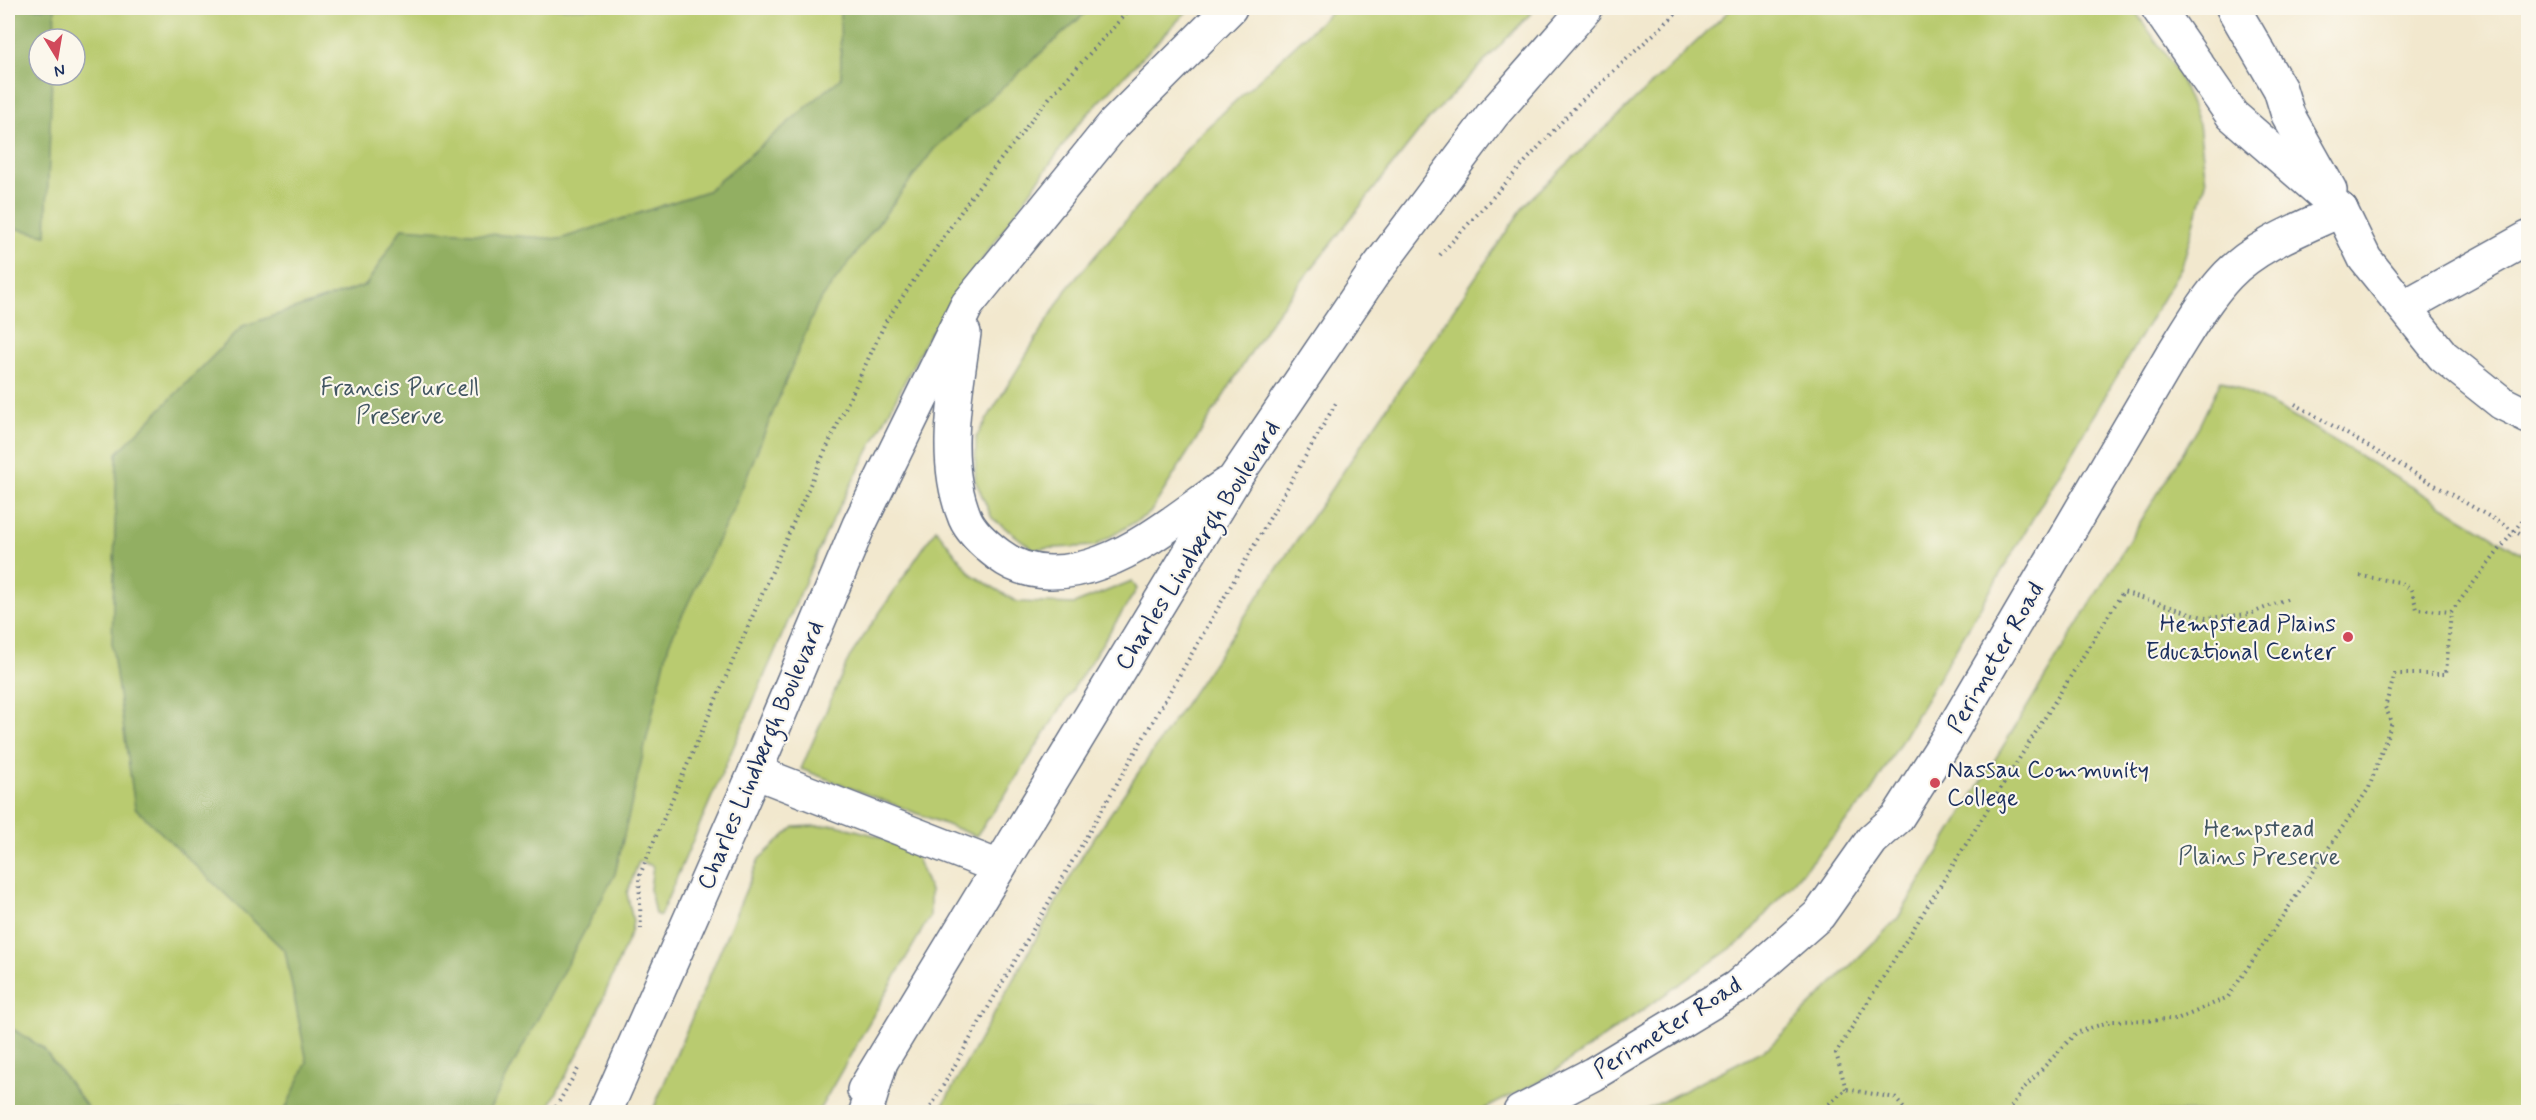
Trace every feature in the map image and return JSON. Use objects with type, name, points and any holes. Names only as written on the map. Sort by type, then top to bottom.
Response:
[{"type":"main road","name":"Charles Lindbergh Boulevard","points":[[605,1113],[755,772],[859,525],[968,305],[1113,125],[1230,8]]},
{"type":"main road","name":"Charles Lindbergh Boulevard","points":[[851,1113],[1235,478],[1380,265],[1493,114],[1586,8]]},
{"type":"main road","points":[[2158,8],[2232,115],[2341,210]]},
{"type":"main road","points":[[2233,8],[2280,89],[2288,115],[2341,210],[2365,259],[2443,356],[2502,403],[2529,416]]},
{"type":"main road","name":"Perimeter Road","points":[[1520,1113],[1593,1074],[1737,987],[1819,915],[1872,840],[1897,818],[1946,741],[2172,355],[2249,286],[2341,210]]},
{"type":"main road","points":[[2404,307],[2529,238]]},
{"type":"main road","points":[[968,305],[953,415],[952,450],[957,484],[966,519],[987,546],[1009,563],[1042,573],[1073,571],[1105,561],[1165,526],[1235,478]]},
{"type":"main road","points":[[755,772],[999,867]]},
{"type":"main road","points":[[866,1113],[880,1065]]},
{"type":"path","points":[[1437,258],[1578,104],[1682,8]]},
{"type":"path","points":[[928,1113],[1338,400]]},
{"type":"path","points":[[2295,404],[2529,539]]},
{"type":"path","points":[[2008,1113],[2024,1088],[2076,1033],[2111,1021],[2177,1020],[2228,997],[2369,788],[2392,722],[2385,708],[2395,674],[2446,674],[2451,612],[2529,513]]},
{"type":"path","points":[[2360,576],[2399,582],[2411,589],[2417,609],[2451,612]]},
{"type":"path","points":[[1846,1089],[1836,1053],[2124,592],[2206,618],[2250,614],[2289,598]]},
{"type":"path","points":[[1820,1113],[1846,1089]]},
{"type":"path","points":[[1846,1089],[1895,1098],[1907,1113]]},
{"type":"green space","name":"Francis Purcell Preserve","points":[[8,8],[1190,8],[1079,123],[929,335],[829,527],[660,916],[655,914],[650,889],[653,866],[639,861],[627,893],[633,921],[631,932],[585,1041],[546,1112],[8,1112]]},
{"type":"green space","points":[[8,8],[55,8],[54,27],[27,27],[27,87],[52,87],[46,235],[8,227]]},
{"type":"green space","points":[[840,8],[1091,8],[934,149],[817,305],[735,505],[669,643],[615,874],[488,1112],[284,1112],[307,1062],[285,951],[135,808],[112,646],[117,453],[243,326],[366,285],[402,228],[560,239],[707,191],[841,78]]},
{"type":"green space","points":[[1335,8],[1536,8],[1428,120],[1272,319],[1150,513],[1095,546],[1033,549],[992,518],[975,480],[976,437],[1066,290],[1198,136]]},
{"type":"green space","points":[[1732,8],[2133,8],[2177,71],[2199,124],[2206,182],[2182,266],[1870,794],[1743,940],[1539,1082],[1478,1112],[939,1112],[1085,851],[1526,203]]},
{"type":"green space","name":"Hempstead Plains Preserve","points":[[2221,380],[2285,411],[2528,557],[2528,1112],[1642,1112],[1769,1047],[1898,918],[2199,426]]},
{"type":"green space","points":[[936,529],[971,574],[1017,602],[1074,604],[1132,581],[1137,589],[1008,791],[976,836],[801,769],[849,658]]},
{"type":"green space","points":[[836,825],[878,836],[916,855],[930,891],[930,916],[818,1112],[652,1112],[759,859],[794,827]]},
{"type":"green space","points":[[8,1026],[43,1048],[91,1112],[8,1112]]},
{"type":"place","name":"Hempstead Plains Educational Center","points":[[2348,637]]},
{"type":"place","name":"Nassau Community College","points":[[1935,783]]}]
